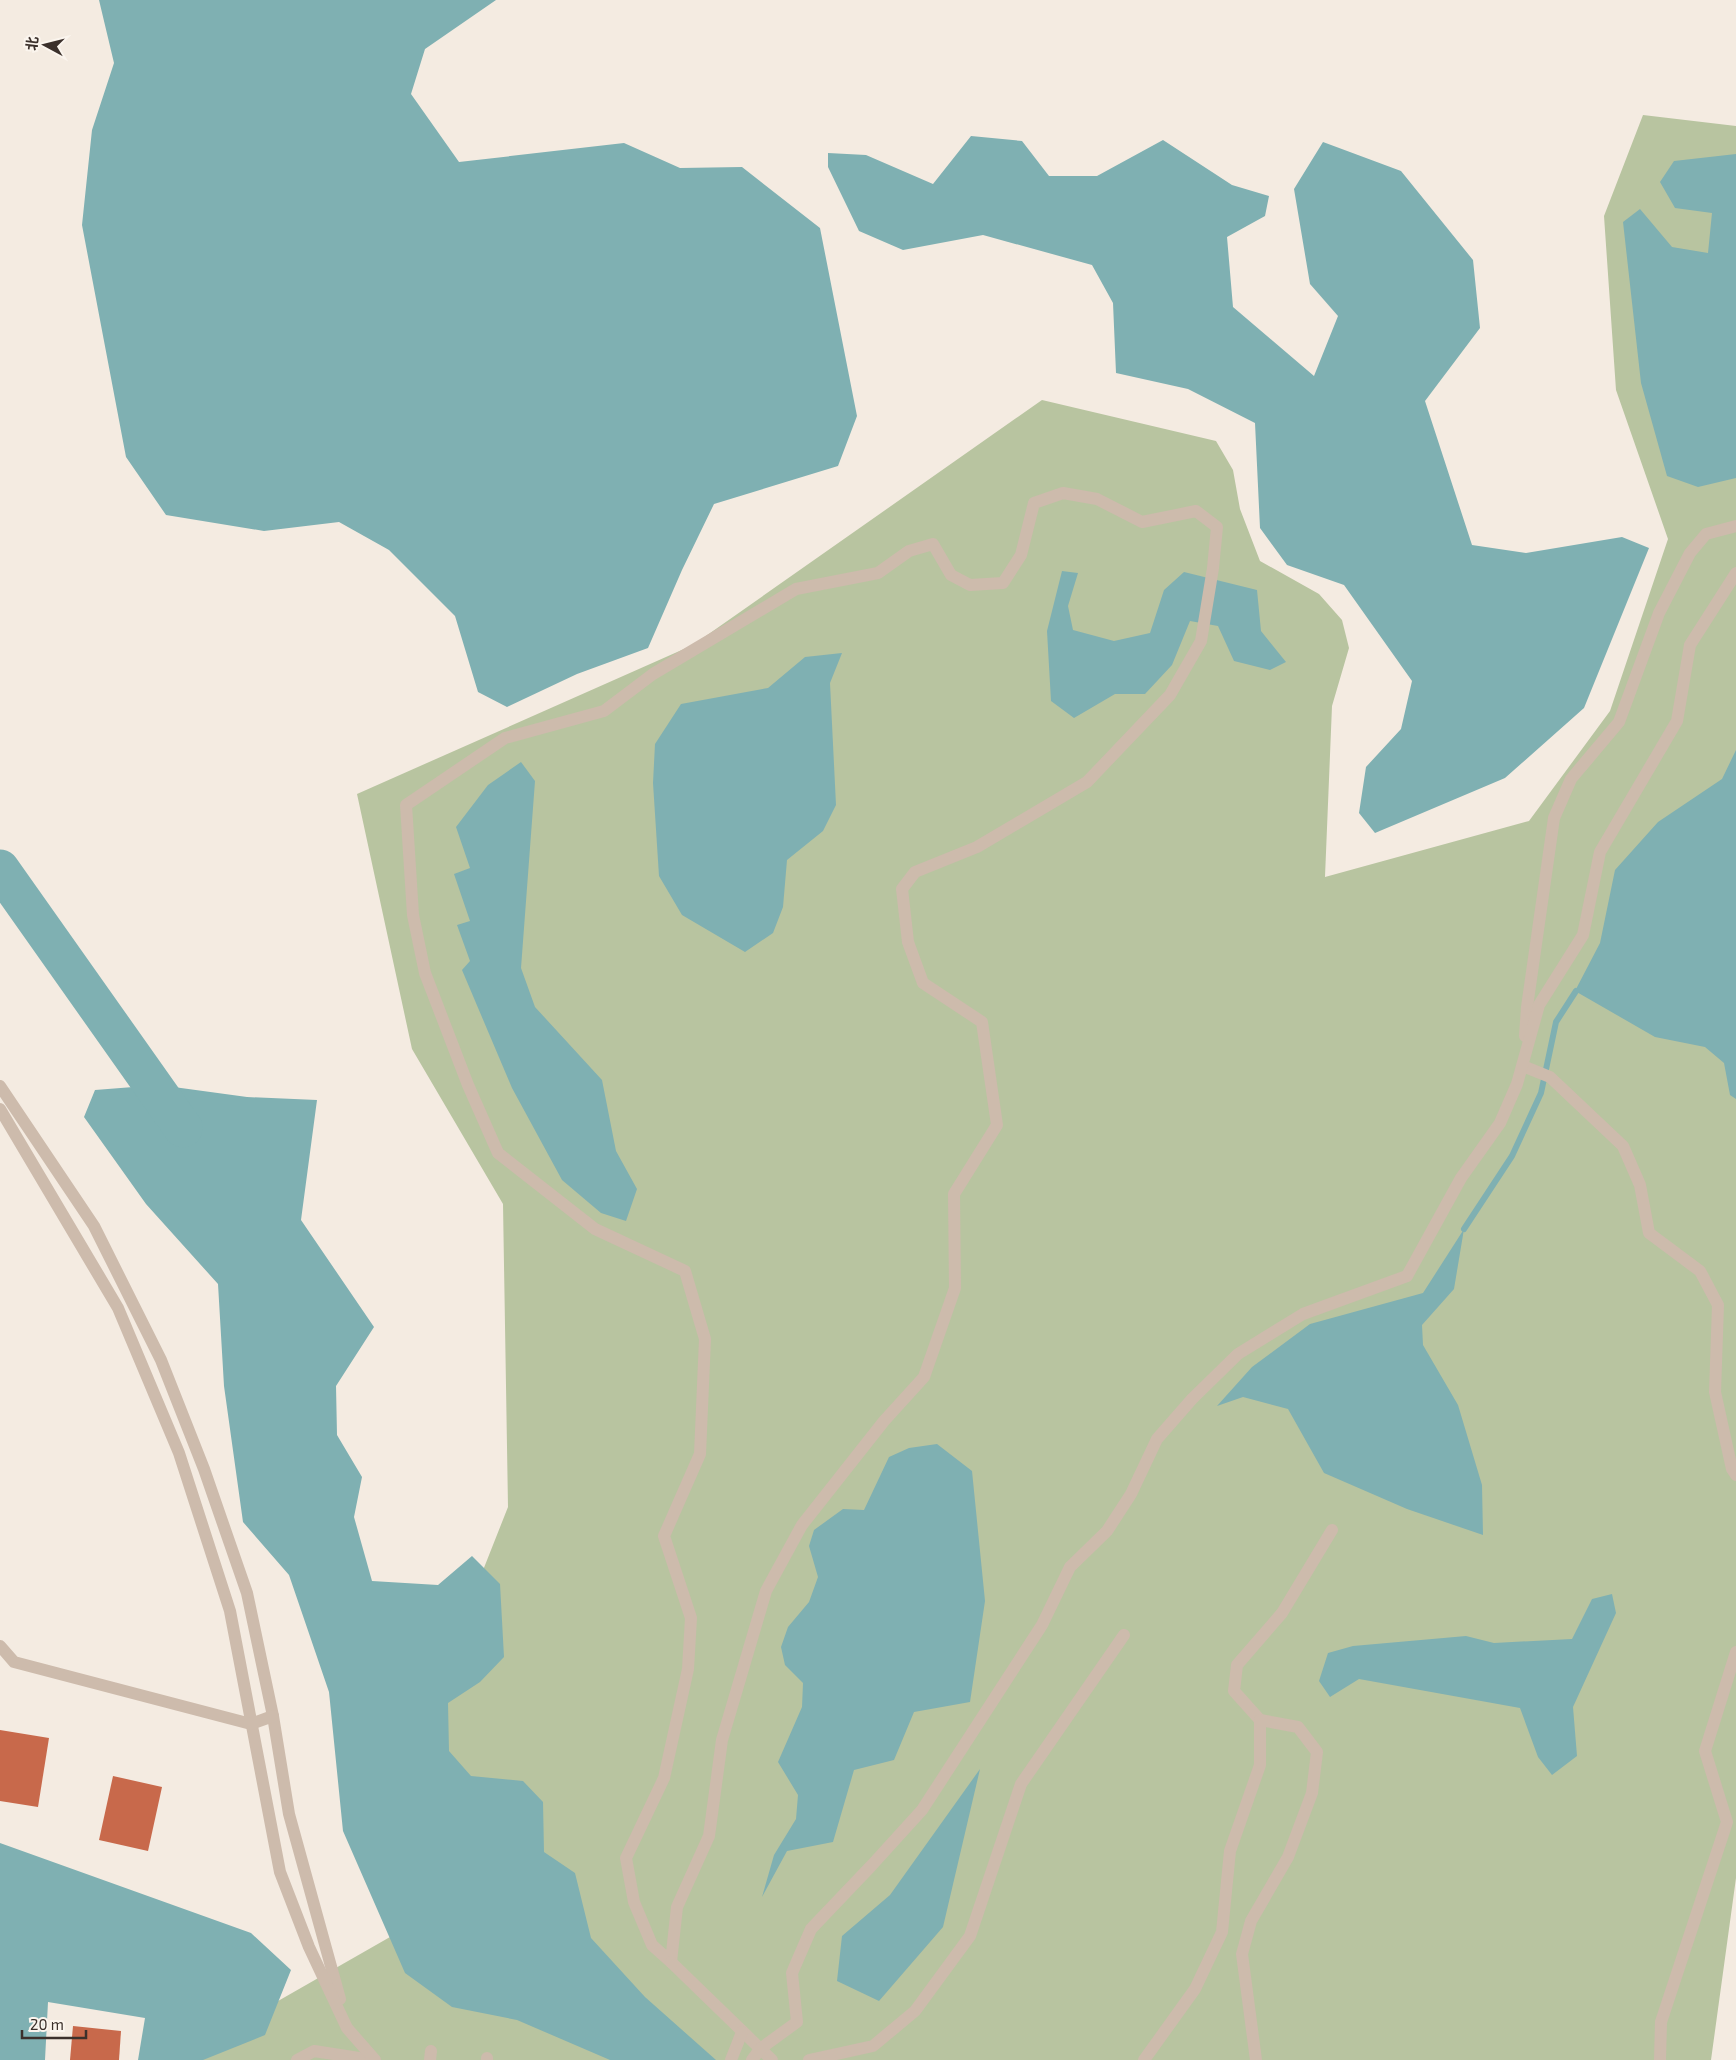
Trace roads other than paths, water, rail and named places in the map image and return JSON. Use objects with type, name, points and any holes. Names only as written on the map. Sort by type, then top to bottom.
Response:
[{"type":"street","points":[[671,1962],[677,1907],[709,1836],[722,1740],[766,1591],[802,1524],[884,1421],[924,1378],[955,1288],[954,1194],[997,1125],[982,1022],[923,984],[908,942],[902,889],[915,872],[977,847],[1087,782],[1170,695],[1201,641],[1213,568],[1217,527],[1196,511],[1142,522],[1097,499],[1063,493],[1034,503],[1021,555],[1003,583],[970,584],[951,575],[933,544],[909,551],[878,573],[796,589],[653,674],[604,711],[505,738],[406,804],[413,915],[425,973],[468,1085],[498,1153],[595,1229],[685,1272],[705,1339],[700,1454],[664,1536],[692,1618],[688,1669],[664,1778],[626,1858],[634,1902],[652,1945],[742,2032],[756,2055],[772,2060]]},
{"type":"street","points":[[1523,1066],[1527,1007],[1554,818],[1570,779],[1619,722],[1660,613],[1690,553],[1706,534],[1736,526]]},
{"type":"street","points":[[756,2055],[797,2022],[792,1973],[811,1929],[922,1810],[1042,1625],[1070,1567],[1107,1530],[1132,1494],[1157,1440],[1192,1399],[1238,1354],[1303,1314],[1407,1276],[1461,1178],[1500,1123],[1523,1066],[1539,1005],[1583,936],[1600,852],[1677,721],[1690,644],[1736,573]]},
{"type":"street","points":[[1523,1066],[1550,1077],[1623,1146],[1640,1185],[1649,1233],[1700,1271],[1718,1305],[1715,1392],[1732,1469],[1736,1475]]},
{"type":"street","points":[[0,1086],[94,1226],[161,1360],[204,1469],[247,1593],[273,1716],[289,1814],[347,2028]]},
{"type":"street","points":[[0,1109],[118,1308],[179,1453],[230,1612],[280,1872],[309,1947],[347,2028],[374,2060]]},
{"type":"street","points":[[1256,2060],[1242,1954],[1251,1921],[1288,1857],[1312,1793],[1317,1752],[1298,1727],[1260,1720],[1234,1691],[1237,1665],[1282,1613],[1332,1530]]},
{"type":"street","points":[[810,2060],[873,2046],[915,2011],[970,1936],[1021,1784],[1124,1634]]},
{"type":"street","points":[[0,1646],[14,1662],[251,1724],[273,1716]]},
{"type":"street","points":[[1660,2060],[1661,2022],[1727,1822],[1705,1751],[1736,1652]]},
{"type":"street","points":[[1144,2060],[1195,1989],[1222,1932],[1230,1851],[1260,1765],[1260,1720]]},
{"type":"street","points":[[732,2060],[742,2032]]},
{"type":"street","points":[[297,2060],[314,2056],[374,2060]]},
{"type":"water","points":[[99,0],[496,0],[425,49],[411,94],[459,162],[624,143],[680,168],[742,167],[820,228],[857,416],[838,466],[714,504],[682,570],[648,648],[577,674],[507,707],[478,692],[455,616],[389,550],[339,522],[264,531],[166,515],[126,457],[82,225],[92,130],[114,63]]},
{"type":"water","points":[[971,136],[1022,141],[1049,176],[1097,176],[1163,140],[1232,185],[1269,196],[1265,216],[1227,237],[1233,307],[1314,376],[1338,316],[1310,284],[1294,189],[1323,142],[1401,171],[1473,260],[1480,328],[1425,401],[1472,545],[1526,553],[1622,537],[1649,548],[1584,708],[1505,778],[1375,833],[1359,813],[1366,767],[1401,729],[1412,681],[1344,585],[1287,565],[1260,528],[1255,423],[1188,389],[1116,373],[1113,303],[1092,265],[983,235],[903,250],[859,231],[828,167],[828,153],[866,155],[933,184]]},
{"type":"water","points":[[1736,154],[1736,478],[1698,487],[1667,476],[1641,383],[1623,222],[1640,209],[1672,247],[1708,253],[1712,213],[1675,208],[1660,182],[1674,161]]},
{"type":"water","points":[[1062,571],[1078,573],[1068,606],[1073,630],[1114,641],[1150,633],[1164,590],[1184,572],[1257,590],[1261,631],[1286,662],[1270,670],[1234,661],[1218,626],[1190,621],[1172,665],[1145,694],[1115,694],[1074,718],[1051,701],[1047,631]]},
{"type":"water","points":[[842,653],[830,683],[836,805],[823,831],[787,860],[783,907],[773,933],[745,952],[682,915],[659,876],[653,783],[655,744],[681,704],[768,688],[805,657]]},
{"type":"water","points":[[1736,750],[1736,1099],[1730,1095],[1724,1063],[1705,1047],[1655,1037],[1575,991],[1600,943],[1615,870],[1658,822],[1722,779]]},
{"type":"water","points":[[521,762],[535,781],[521,968],[535,1007],[602,1080],[616,1151],[637,1189],[626,1221],[601,1213],[562,1180],[512,1088],[462,970],[470,961],[457,925],[470,921],[454,874],[470,868],[456,827],[488,785]]},
{"type":"water","points":[[159,1085],[247,1097],[317,1100],[301,1220],[374,1327],[336,1386],[337,1435],[362,1477],[354,1517],[372,1581],[438,1585],[472,1556],[500,1584],[504,1657],[480,1682],[448,1703],[449,1751],[471,1776],[523,1781],[543,1802],[544,1852],[575,1873],[591,1938],[645,1997],[716,2060],[610,2060],[517,2020],[452,2007],[405,1973],[343,1831],[329,1692],[289,1575],[243,1522],[224,1386],[218,1284],[146,1204],[84,1117],[95,1090]]},
{"type":"water","points":[[1464,1229],[1454,1289],[1422,1325],[1423,1345],[1458,1405],[1482,1485],[1483,1535],[1407,1509],[1324,1473],[1288,1409],[1243,1397],[1217,1406],[1252,1367],[1310,1324],[1423,1293]]},
{"type":"water","points":[[937,1444],[972,1471],[985,1601],[970,1702],[914,1712],[894,1760],[854,1770],[833,1842],[787,1851],[762,1897],[774,1855],[796,1819],[798,1795],[778,1762],[802,1707],[803,1683],[785,1665],[781,1647],[788,1627],[809,1602],[818,1577],[809,1546],[814,1530],[843,1509],[864,1510],[889,1457],[909,1448]]},
{"type":"water","points":[[1612,1594],[1616,1613],[1573,1707],[1577,1756],[1552,1775],[1538,1757],[1520,1708],[1359,1679],[1330,1697],[1319,1681],[1328,1653],[1353,1646],[1466,1636],[1494,1643],[1572,1639],[1592,1599]]},
{"type":"water","points":[[980,1769],[943,1927],[879,2001],[837,1981],[842,1936],[890,1895]]},
{"type":"water","points":[[0,1843],[251,1933],[291,1970],[265,2035],[203,2060],[138,2060],[145,2018],[48,2002],[45,2060],[0,2060]]},
{"type":"waterway","points":[[0,869],[183,1128]]},
{"type":"waterway","points":[[1464,1229],[1512,1156],[1541,1093],[1556,1022],[1576,991]]}]
